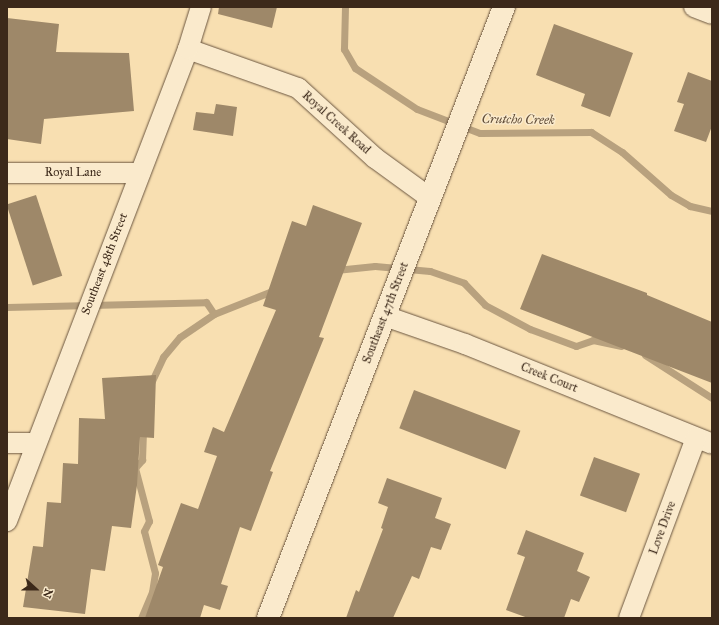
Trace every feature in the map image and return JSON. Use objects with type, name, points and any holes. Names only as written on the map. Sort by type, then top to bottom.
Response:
[{"type":"street","name":"Southeast 48th Street","points":[[7,521],[188,49],[201,7]]},
{"type":"street","name":"Southeast 47th Street","points":[[268,618],[504,7]]},
{"type":"street","points":[[694,7],[712,14]]},
{"type":"street","name":"Royal Creek Road","points":[[188,49],[298,88],[375,158],[430,198]]},
{"type":"street","name":"Royal Lane","points":[[7,173],[140,173]]},
{"type":"street","name":"Creek Court","points":[[385,316],[465,344],[704,441]]},
{"type":"street","name":"Love Drive","points":[[630,618],[704,441]]},
{"type":"street","points":[[7,443],[36,443]]},
{"type":"building","points":[[219,7],[277,7],[272,28],[218,14]]},
{"type":"building","points":[[7,18],[59,24],[56,52],[129,53],[134,111],[44,119],[41,144],[7,139]]},
{"type":"building","points":[[554,24],[633,53],[610,117],[581,106],[585,94],[536,75]]},
{"type":"building","points":[[688,72],[712,81],[712,126],[706,142],[674,131],[684,104],[677,102]]},
{"type":"building","points":[[216,104],[237,107],[233,136],[193,130],[196,112],[214,114]]},
{"type":"building","points":[[36,195],[62,276],[33,285],[7,204]]},
{"type":"building","points":[[313,205],[362,223],[319,337],[324,338],[270,471],[273,472],[251,531],[240,527],[221,584],[228,586],[220,610],[204,605],[200,618],[145,618],[163,567],[158,565],[181,503],[198,509],[217,456],[204,452],[213,427],[224,432],[276,310],[263,306],[292,221],[306,226]]},
{"type":"building","points":[[542,254],[647,293],[647,295],[712,322],[712,383],[520,309]]},
{"type":"building","points":[[156,375],[154,438],[140,437],[137,485],[131,528],[112,526],[105,571],[91,569],[85,614],[23,607],[33,546],[43,547],[47,502],[61,503],[63,463],[78,464],[79,418],[105,419],[102,378]]},
{"type":"building","points":[[414,390],[520,431],[506,469],[399,428]]},
{"type":"building","points":[[594,457],[640,474],[626,512],[580,496]]},
{"type":"building","points":[[387,478],[442,498],[435,518],[451,524],[441,550],[431,547],[419,579],[412,576],[393,618],[346,618],[356,590],[359,592],[383,529],[381,528],[388,507],[378,503]]},
{"type":"building","points":[[526,530],[584,553],[577,571],[590,577],[579,602],[571,599],[564,618],[528,618],[506,610],[525,557],[517,554]]},
{"type":"waterway","name":"Crutcho Creek","points":[[345,7],[344,49],[355,68],[417,109],[480,133],[591,132],[622,152],[671,195],[690,206],[712,211]]},
{"type":"waterway","points":[[336,270],[375,266],[430,271],[464,283],[485,305],[530,329],[576,346],[593,340],[621,346]]},
{"type":"waterway","points":[[151,383],[163,357],[180,337],[214,314],[277,289]]},
{"type":"waterway","points":[[7,307],[206,302],[214,314]]},
{"type":"waterway","points":[[645,355],[712,398]]},
{"type":"waterway","points":[[141,618],[152,592],[155,573],[144,531],[149,521],[135,468],[142,460],[143,428]]}]
